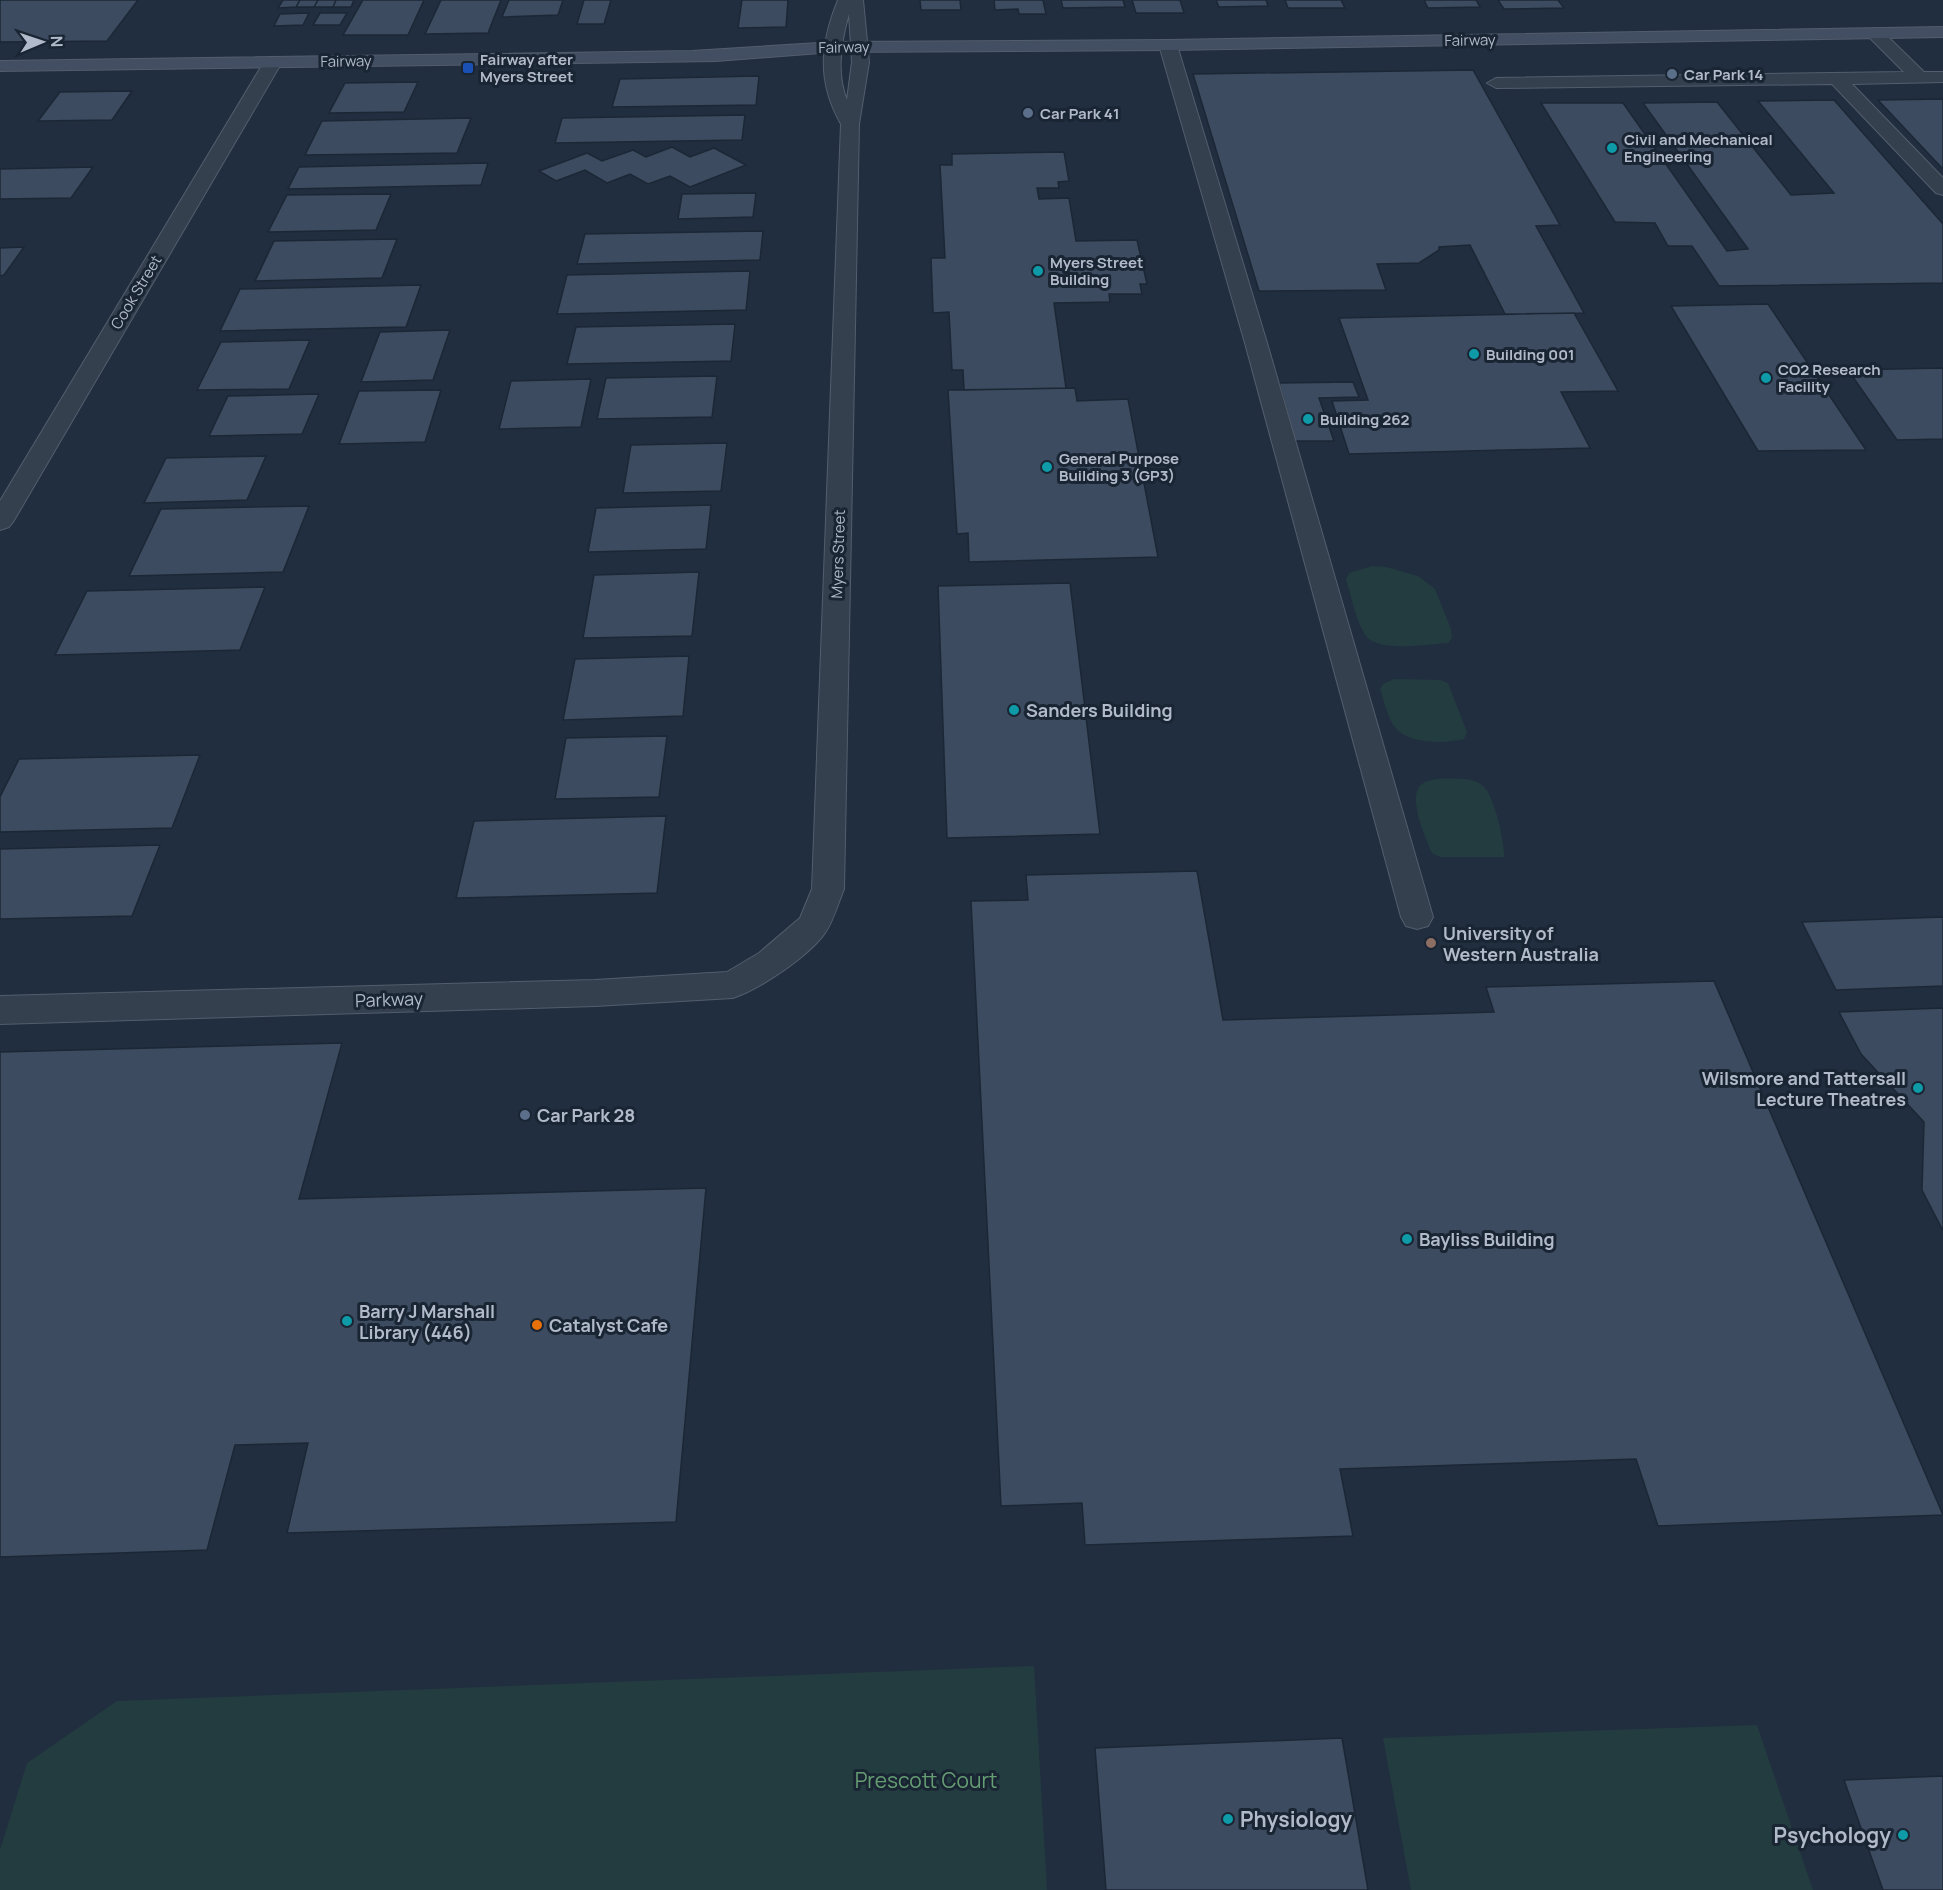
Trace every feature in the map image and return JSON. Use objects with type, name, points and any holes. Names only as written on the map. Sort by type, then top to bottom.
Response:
[{"type":"street","name":"Myers Street","points":[[846,0],[839,16],[834,51],[835,93],[850,124]]},
{"type":"street","name":"Myers Street","points":[[771,962],[813,925],[828,889],[850,124],[858,98],[860,51],[859,16],[855,0]]},
{"type":"street","name":"Fairway","points":[[0,66],[693,56],[834,51],[1943,32]]},
{"type":"street","points":[[1874,33],[1919,77]]},
{"type":"street","points":[[1168,45],[1256,343],[1417,916]]},
{"type":"street","name":"Cook Street","points":[[0,522],[273,62]]},
{"type":"street","points":[[1496,83],[1943,77]]},
{"type":"street","points":[[1836,78],[1943,189]]},
{"type":"street","name":"Parkway","points":[[0,1010],[641,991],[733,985],[771,962]]},
{"type":"green space","points":[[1372,566],[1386,567],[1418,576],[1435,589],[1451,629],[1452,638],[1448,643],[1390,646],[1370,640],[1358,621],[1346,580],[1349,573]]},
{"type":"green space","points":[[1394,679],[1440,680],[1448,683],[1467,732],[1464,739],[1445,742],[1423,741],[1404,735],[1396,729],[1389,717],[1380,689],[1383,684]]},
{"type":"green space","points":[[1466,779],[1480,784],[1488,792],[1498,820],[1504,857],[1440,857],[1432,853],[1416,802],[1420,785],[1432,780]]},
{"type":"green space","name":"Prescott Court","points":[[1034,1666],[1047,1890],[0,1890],[0,1850],[27,1763],[117,1701]]},
{"type":"green space","points":[[1757,1725],[1813,1890],[1411,1890],[1383,1738]]},
{"type":"building","points":[[0,0],[138,0],[107,41],[0,42]]},
{"type":"building","points":[[283,0],[300,0],[296,7],[278,8]]},
{"type":"building","points":[[300,0],[318,0],[314,7],[296,7]]},
{"type":"building","points":[[318,0],[336,0],[333,7],[314,7]]},
{"type":"building","points":[[336,0],[354,0],[351,7],[333,7]]},
{"type":"building","points":[[363,0],[424,0],[408,35],[343,35]]},
{"type":"building","points":[[441,0],[501,0],[488,33],[425,34]]},
{"type":"building","points":[[509,0],[563,0],[558,15],[502,17]]},
{"type":"building","points":[[584,0],[611,0],[604,24],[577,24]]},
{"type":"building","points":[[742,0],[788,0],[786,27],[738,28]]},
{"type":"building","points":[[920,0],[960,0],[961,10],[921,10]]},
{"type":"building","points":[[994,0],[1043,0],[1046,14],[1019,14],[1018,9],[995,10]]},
{"type":"building","points":[[1061,0],[1123,0],[1125,7],[1063,8]]},
{"type":"building","points":[[1132,0],[1180,0],[1184,13],[1136,13]]},
{"type":"building","points":[[1216,0],[1266,0],[1268,6],[1219,7]]},
{"type":"building","points":[[1285,0],[1341,0],[1345,8],[1288,8]]},
{"type":"building","points":[[1424,0],[1476,0],[1480,7],[1428,8]]},
{"type":"building","points":[[1498,0],[1558,0],[1564,8],[1504,9]]},
{"type":"building","points":[[309,13],[303,25],[274,26],[280,14]]},
{"type":"building","points":[[320,13],[347,13],[340,25],[313,25]]},
{"type":"building","points":[[1473,70],[1560,225],[1536,226],[1584,313],[1505,314],[1470,245],[1439,247],[1439,250],[1419,263],[1377,264],[1386,290],[1259,291],[1193,74]]},
{"type":"building","points":[[759,76],[756,105],[612,107],[620,79]]},
{"type":"building","points":[[418,82],[404,112],[329,113],[345,83]]},
{"type":"building","points":[[132,91],[112,120],[38,121],[60,92]]},
{"type":"building","points":[[1943,99],[1943,169],[1878,100]]},
{"type":"building","name":"Civil and Mechanical Engineering","points":[[1834,100],[1943,224],[1943,283],[1719,286],[1692,246],[1668,246],[1655,223],[1615,222],[1541,103],[1623,103],[1727,251],[1748,249],[1643,103],[1717,102],[1791,195],[1834,193],[1758,101]]},
{"type":"building","points":[[745,115],[742,140],[555,143],[562,118]]},
{"type":"building","points":[[471,118],[457,153],[305,155],[322,121]]},
{"type":"building","points":[[672,147],[690,157],[714,148],[746,165],[690,187],[670,176],[648,184],[630,174],[607,183],[585,170],[556,181],[539,171],[587,153],[602,161],[633,150],[646,157]]},
{"type":"building","name":"Myers Street Building","points":[[1064,152],[1069,181],[1058,182],[1059,188],[1037,188],[1039,199],[1069,198],[1076,241],[1137,240],[1147,284],[1140,284],[1142,294],[1109,294],[1110,302],[1054,303],[1066,388],[964,390],[963,370],[952,370],[949,312],[933,313],[931,258],[945,258],[940,165],[952,165],[952,154]]},
{"type":"building","points":[[488,163],[481,185],[288,189],[299,167]]},
{"type":"building","points":[[93,167],[71,198],[0,199],[0,169]]},
{"type":"building","points":[[756,193],[753,217],[678,219],[682,194]]},
{"type":"building","points":[[391,194],[376,230],[268,232],[287,195]]},
{"type":"building","points":[[763,231],[760,260],[577,264],[585,234]]},
{"type":"building","points":[[397,239],[382,278],[255,281],[274,241]]},
{"type":"building","points":[[24,247],[4,275],[0,276],[0,248]]},
{"type":"building","points":[[750,271],[746,310],[557,314],[567,275]]},
{"type":"building","points":[[421,285],[406,327],[220,331],[240,289]]},
{"type":"building","name":"CO2 Research Facility","points":[[1768,304],[1866,450],[1758,451],[1671,306]]},
{"type":"building","name":"Building 001","points":[[1574,313],[1618,391],[1561,392],[1590,448],[1349,454],[1332,401],[1368,400],[1339,318]]},
{"type":"building","points":[[735,324],[731,361],[567,364],[576,327]]},
{"type":"building","points":[[450,330],[433,380],[361,382],[380,332]]},
{"type":"building","points":[[310,340],[289,389],[197,390],[221,342]]},
{"type":"building","points":[[1943,368],[1943,439],[1897,440],[1848,370]]},
{"type":"building","points":[[717,376],[712,417],[597,419],[606,378]]},
{"type":"building","points":[[591,379],[581,427],[499,429],[511,381]]},
{"type":"building","name":"Building 262","points":[[1353,382],[1359,397],[1319,398],[1334,441],[1295,441],[1279,383]]},
{"type":"building","name":"General Purpose Building 3 (GP3)","points":[[1075,388],[1077,401],[1128,399],[1158,557],[969,562],[968,533],[957,534],[948,390]]},
{"type":"building","points":[[441,390],[425,442],[339,444],[359,391]]},
{"type":"building","points":[[319,394],[302,434],[209,436],[228,396]]},
{"type":"building","points":[[727,443],[721,491],[623,493],[631,445]]},
{"type":"building","points":[[266,456],[247,500],[144,503],[166,458]]},
{"type":"building","points":[[711,505],[706,549],[588,552],[596,508]]},
{"type":"building","points":[[309,506],[283,572],[129,576],[161,509]]},
{"type":"building","points":[[699,572],[692,636],[583,638],[594,575]]},
{"type":"building","name":"Sanders Building","points":[[1070,583],[1100,834],[947,838],[938,586]]},
{"type":"building","points":[[265,587],[240,650],[55,655],[87,591]]},
{"type":"building","points":[[689,656],[683,716],[563,720],[575,659]]},
{"type":"building","points":[[667,736],[659,797],[555,799],[566,738]]},
{"type":"building","points":[[200,755],[172,828],[0,832],[0,797],[19,759]]},
{"type":"building","points":[[666,816],[657,893],[456,898],[474,821]]},
{"type":"building","points":[[160,845],[132,916],[0,919],[0,849]]},
{"type":"building","name":"Bayliss Building","points":[[1197,871],[1223,1020],[1494,1012],[1486,987],[1714,981],[1943,1515],[1658,1526],[1636,1459],[1340,1469],[1353,1536],[1085,1545],[1082,1503],[1001,1506],[971,901],[1028,900],[1026,875]]},
{"type":"building","points":[[1943,917],[1943,986],[1836,990],[1802,922]]},
{"type":"building","name":"Wilsmore and Tattersall Lecture Theatres","points":[[1943,1008],[1943,1231],[1922,1190],[1924,1122],[1861,1054],[1839,1012]]},
{"type":"building","name":"Barry J Marshall Library (446)","points":[[342,1043],[299,1199],[706,1188],[676,1522],[287,1533],[308,1443],[235,1445],[207,1550],[0,1557],[0,1052]]},
{"type":"building","name":"Physiology","points":[[1342,1738],[1368,1890],[1106,1890],[1095,1748]]},
{"type":"building","name":"Psychology","points":[[1943,1776],[1943,1890],[1883,1890],[1844,1780]]},
{"type":"place","name":"Fairway after Myers Street","points":[[468,68]]},
{"type":"place","name":"Car Park 14","points":[[1672,74]]},
{"type":"place","name":"Car Park 41","points":[[1028,113]]},
{"type":"place","name":"Civil and Mechanical Engineering","points":[[1612,148]]},
{"type":"place","name":"Myers Street Building","points":[[1038,271]]},
{"type":"place","name":"Building 001","points":[[1474,354]]},
{"type":"place","name":"CO2 Research Facility","points":[[1766,378]]},
{"type":"place","name":"Building 262","points":[[1308,419]]},
{"type":"place","name":"General Purpose Building 3 (GP3)","points":[[1047,467]]},
{"type":"place","name":"Sanders Building","points":[[1014,710]]},
{"type":"place","name":"University of Western Australia","points":[[1431,943]]},
{"type":"place","name":"Wilsmore and Tattersall Lecture Theatres","points":[[1918,1088]]},
{"type":"place","name":"Car Park 28","points":[[525,1115]]},
{"type":"place","name":"Bayliss Building","points":[[1407,1239]]},
{"type":"place","name":"Barry J Marshall Library (446)","points":[[347,1321]]},
{"type":"place","name":"Catalyst Cafe","points":[[537,1325]]},
{"type":"place","name":"Physiology","points":[[1228,1819]]},
{"type":"place","name":"Psychology","points":[[1903,1835]]}]
